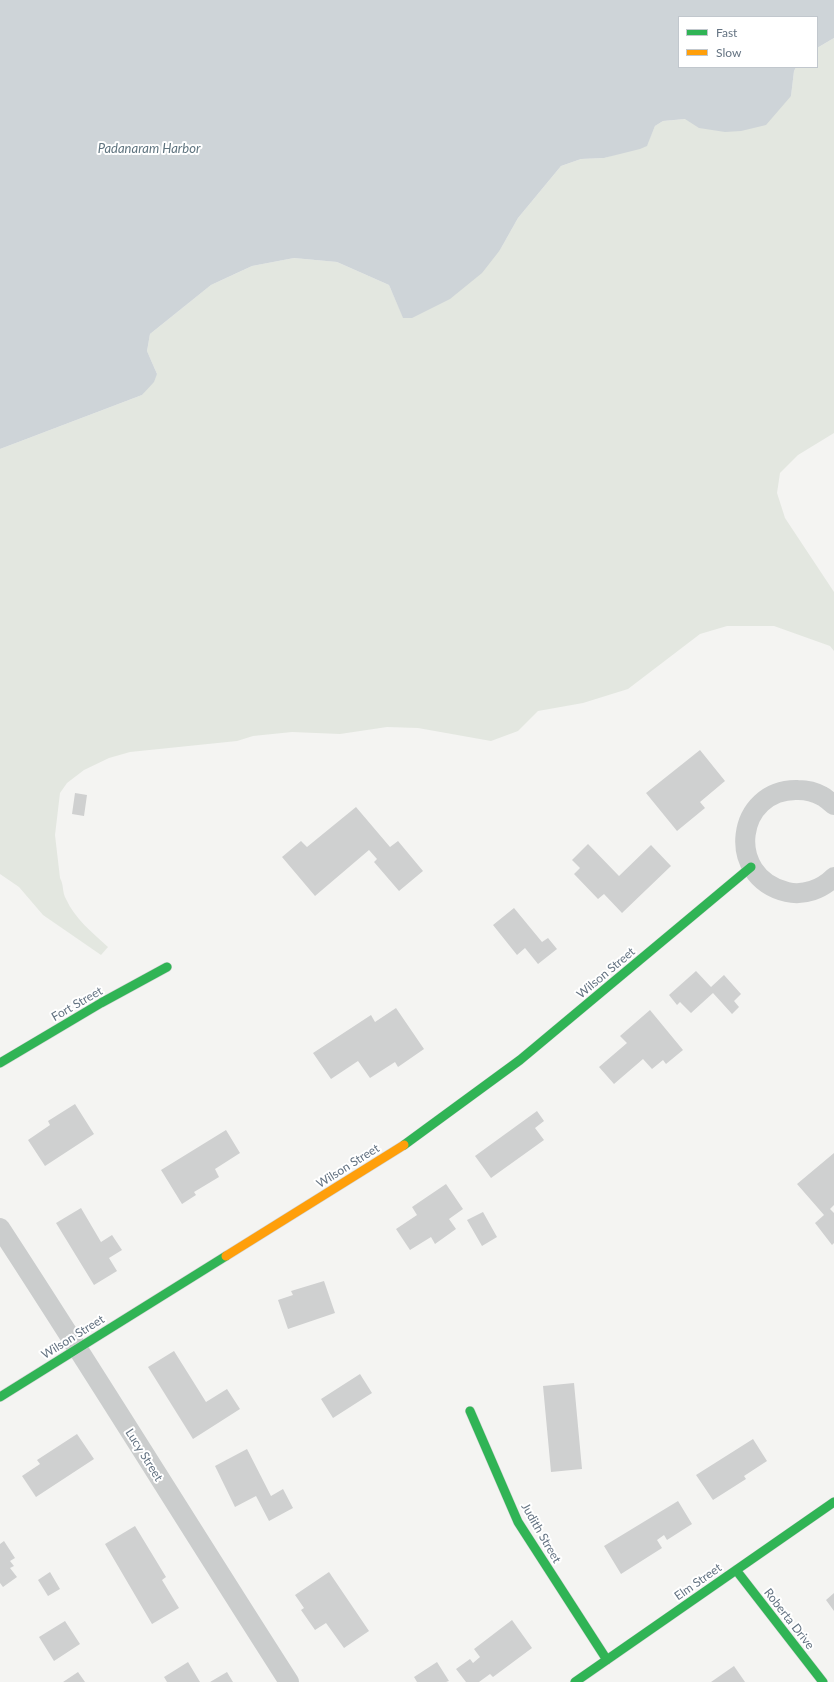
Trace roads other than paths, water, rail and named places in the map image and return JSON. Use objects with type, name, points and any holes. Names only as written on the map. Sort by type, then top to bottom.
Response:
[{"type":"street","points":[[834,805],[821,795],[806,790],[789,790],[773,795],[760,805],[750,818],[745,834],[746,851],[751,867],[762,880],[777,890],[794,894],[812,892],[828,884],[834,877]]},
{"type":"street","name":"Wilson Street","points":[[0,1397],[394,1152],[520,1060],[751,867]]},
{"type":"street","name":"Fort Street","points":[[0,1063],[101,1003],[167,967]]},
{"type":"street","name":"Lucy Street","points":[[0,1228],[78,1348],[187,1524],[289,1682]]},
{"type":"street","name":"Judith Street","points":[[470,1411],[518,1522],[606,1660]]},
{"type":"street","name":"Elm Street","points":[[574,1682],[834,1502]]},
{"type":"street","name":"Roberta Drive","points":[[736,1570],[822,1682]]},
{"type":"water","name":"Padanaram Harbor","points":[[0,0],[834,0],[834,38],[818,47],[818,16],[678,16],[678,68],[796,68],[791,96],[766,125],[741,131],[725,132],[699,128],[685,119],[663,121],[655,126],[647,146],[604,158],[581,159],[561,166],[518,218],[500,250],[482,273],[450,299],[412,318],[403,318],[389,285],[337,262],[294,258],[252,266],[211,285],[150,334],[147,351],[157,374],[154,382],[142,395],[0,449]]}]
